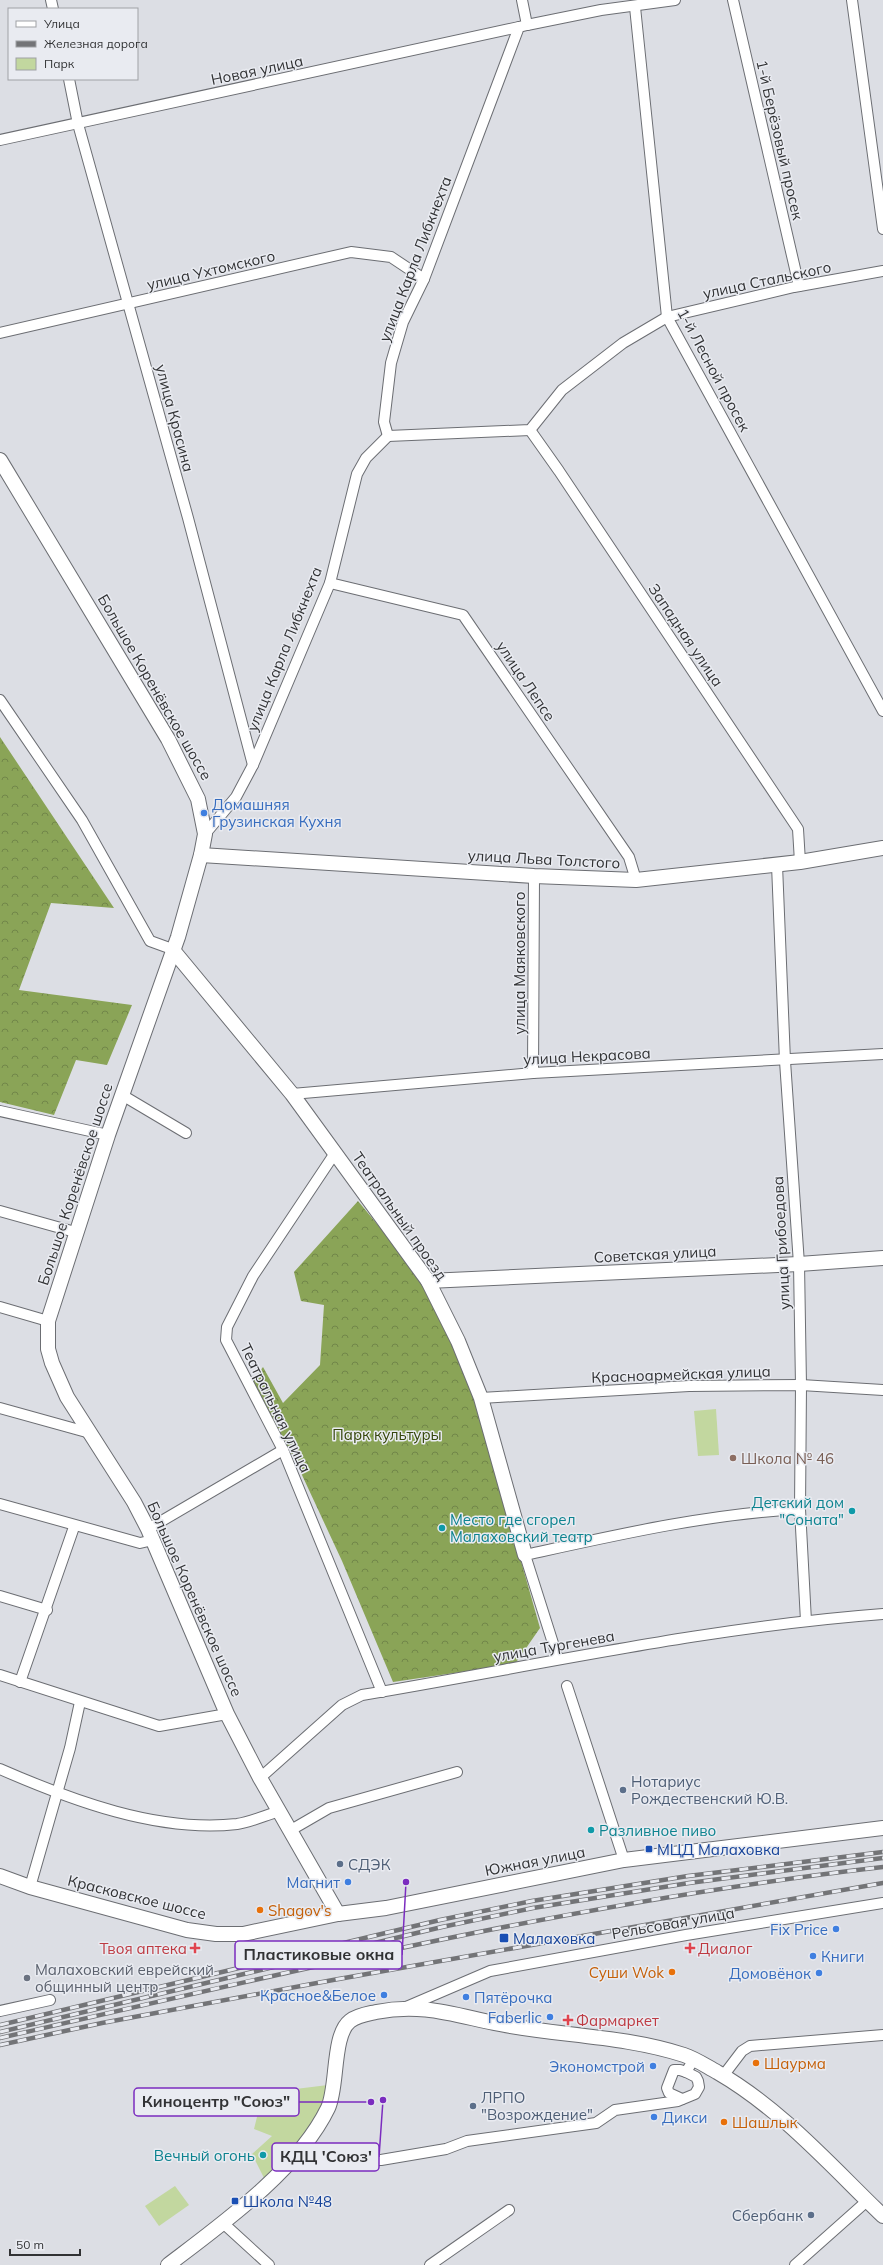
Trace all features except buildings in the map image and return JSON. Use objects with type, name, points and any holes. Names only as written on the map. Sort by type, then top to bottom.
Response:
[{"type":"main road","name":"Большое Коренёвское шоссе","points":[[0,460],[168,739],[194,786],[205,834],[201,855],[178,937],[172,949],[75,1232],[48,1321],[48,1349],[52,1363],[68,1397],[134,1502],[151,1534],[227,1714],[260,1778],[338,1914]]},
{"type":"main road","name":"улица Льва Толстого","points":[[201,855],[534,876],[636,880],[777,865],[883,848]]},
{"type":"main road","name":"Театральный проезд","points":[[172,949],[292,1094],[428,1281],[458,1341],[481,1398],[526,1555]]},
{"type":"main road","name":"Советская улица","points":[[428,1281],[799,1264],[883,1258]]},
{"type":"main road","name":"Южная улица","points":[[338,1914],[386,1908],[624,1860],[883,1828]]},
{"type":"main road","name":"Красковское шоссе","points":[[0,1876],[30,1887],[187,1930],[216,1934],[254,1933],[338,1914]]},
{"type":"main road","points":[[168,2265],[223,2223],[294,2160],[324,2116],[330,2104],[340,2040],[346,2025],[358,2016],[404,2008],[429,2008],[508,2026],[626,2041],[694,2059],[723,2076],[783,2120],[883,2216]]},
{"type":"street","points":[[522,0],[523,26]]},
{"type":"street","name":"Новая улица","points":[[0,140],[600,10],[635,7],[675,0]]},
{"type":"street","name":"1-й Берёзовый просек","points":[[733,0],[799,286]]},
{"type":"street","points":[[852,0],[883,228]]},
{"type":"street","name":"1-й Лесной просек","points":[[635,7],[667,317],[883,712]]},
{"type":"street","name":"улица Карла Либкнехта","points":[[205,834],[236,797],[253,765],[330,582],[356,474],[366,458],[388,436],[384,422],[391,363],[403,322],[424,280],[523,26]]},
{"type":"street","name":"улица Красина","points":[[69,80],[78,124],[253,765]]},
{"type":"street","name":"улица Ухтомского","points":[[0,333],[128,305],[351,252],[391,257],[424,280]]},
{"type":"street","name":"улица Стальского","points":[[530,430],[562,390],[622,343],[667,317],[799,286],[883,271]]},
{"type":"street","points":[[388,436],[530,430]]},
{"type":"street","name":"Западная улица","points":[[530,430],[798,829],[800,862]]},
{"type":"street","name":"улица Лепсе","points":[[330,582],[463,614],[629,857],[636,880]]},
{"type":"street","points":[[0,700],[82,820],[150,941],[172,949]]},
{"type":"street","name":"улица Грибоедова","points":[[777,865],[785,1061],[799,1264],[801,1385],[800,1509],[806,1621]]},
{"type":"street","name":"улица Маяковского","points":[[533,1073],[534,876]]},
{"type":"street","name":"улица Некрасова","points":[[292,1094],[533,1073],[785,1061],[883,1054]]},
{"type":"street","points":[[122,1095],[186,1133]]},
{"type":"street","points":[[0,1111],[108,1135]]},
{"type":"street","name":"Театральная улица","points":[[335,1154],[254,1276],[227,1327],[226,1340],[283,1450],[382,1692]]},
{"type":"street","points":[[0,1211],[75,1232]]},
{"type":"street","points":[[0,1307],[48,1321]]},
{"type":"street","name":"Красноармейская улица","points":[[481,1398],[689,1386],[801,1385],[883,1390]]},
{"type":"street","points":[[0,1408],[90,1433]]},
{"type":"street","points":[[0,1504],[74,1527],[140,1543],[151,1534],[283,1450]]},
{"type":"street","points":[[526,1555],[644,1529],[756,1511],[800,1509]]},
{"type":"street","points":[[20,1682],[47,1610],[74,1527]]},
{"type":"street","name":"Театральный проезд","points":[[526,1555],[558,1659]]},
{"type":"street","points":[[0,1596],[47,1610]]},
{"type":"street","name":"улица Тургенева","points":[[260,1778],[342,1705],[362,1695],[558,1659],[806,1621],[883,1614]]},
{"type":"street","points":[[0,1676],[159,1726],[227,1714]]},
{"type":"street","points":[[567,1686],[624,1860]]},
{"type":"street","points":[[30,1887],[70,1748],[80,1702]]},
{"type":"street","points":[[0,1769],[56,1793],[135,1816],[209,1826],[237,1824],[280,1811]]},
{"type":"street","points":[[291,1830],[329,1808],[456,1772]]},
{"type":"street","name":"Рельсовая улица","points":[[404,2008],[490,1971],[686,1935],[883,1903]]},
{"type":"street","points":[[0,2011],[50,2000]]},
{"type":"street","points":[[723,2076],[742,2050],[750,2046],[883,2035]]},
{"type":"street","points":[[686,2072],[694,2059]]},
{"type":"street","points":[[294,2160],[381,2160],[446,2149],[467,2141],[596,2123],[615,2110],[682,2099],[695,2094],[699,2087],[696,2077],[680,2070],[674,2070],[667,2088],[669,2094],[682,2099]]},
{"type":"street","points":[[795,2265],[867,2201]]},
{"type":"street","points":[[430,2265],[509,2210]]},
{"type":"street","points":[[223,2223],[269,2265]]},
{"type":"green space","points":[[0,737],[114,908],[51,903],[19,990],[132,1005],[107,1065],[76,1060],[54,1115],[0,1102]]},
{"type":"green space","name":"Парк культуры","points":[[358,1201],[415,1270],[449,1327],[477,1406],[540,1628],[515,1664],[393,1682],[342,1561],[295,1460],[252,1382],[263,1367],[283,1403],[320,1365],[324,1305],[301,1301],[294,1272]]},
{"type":"green space","points":[[716,1409],[719,1455],[698,1456],[694,1411]]},
{"type":"green space","points":[[328,2085],[320,2111],[291,2156],[265,2180],[252,2154],[272,2136],[254,2129],[263,2093]]},
{"type":"green space","points":[[175,2186],[189,2205],[159,2226],[145,2206]]},
{"type":"railway","points":[[0,2025],[440,1920],[532,1901],[688,1876],[883,1852]]},
{"type":"railway","points":[[0,2032],[442,1927],[533,1908],[689,1883],[883,1858]]},
{"type":"railway","points":[[0,2038],[329,1963],[549,1918],[771,1881],[883,1867]]},
{"type":"railway","points":[[0,2045],[102,2023],[333,1980],[883,1883]]},
{"type":"place","name":"Домашняя Грузинская Кухня","points":[[204,813]]},
{"type":"place","name":"Школа № 46","points":[[733,1458]]},
{"type":"place","name":"Детский дом \"Соната\"","points":[[852,1511]]},
{"type":"place","name":"Место где сгорел Малаховский театр","points":[[442,1528]]},
{"type":"place","name":"Нотариус Рождественский Ю.В.","points":[[623,1790]]},
{"type":"place","name":"Разливное пиво","points":[[591,1830]]},
{"type":"place","name":"МЦД Малаховка","points":[[649,1849]]},
{"type":"place","name":"СДЭК","points":[[340,1864]]},
{"type":"place","name":"Магнит","points":[[348,1882]]},
{"type":"place","name":"Пластиковые окна","points":[[406,1882]]},
{"type":"place","name":"Shagov's","points":[[260,1910]]},
{"type":"place","name":"Fix Price","points":[[836,1929]]},
{"type":"place","name":"Малаховка","points":[[504,1938]]},
{"type":"place","name":"Твоя аптека","points":[[195,1948]]},
{"type":"place","name":"Диалог","points":[[690,1948]]},
{"type":"place","name":"Книги","points":[[813,1956]]},
{"type":"place","name":"Суши Wok","points":[[672,1972]]},
{"type":"place","name":"Домовёнок","points":[[819,1973]]},
{"type":"place","name":"Малаховский еврейский общинный центр","points":[[27,1978]]},
{"type":"place","name":"Красное&Белое","points":[[384,1995]]},
{"type":"place","name":"Пятёрочка","points":[[466,1997]]},
{"type":"place","name":"Faberlic","points":[[550,2017]]},
{"type":"place","name":"Фармаркет","points":[[568,2020]]},
{"type":"place","name":"Шаурма","points":[[756,2063]]},
{"type":"place","name":"Экономстрой","points":[[653,2066]]},
{"type":"place","name":"КДЦ 'Союз'","points":[[383,2100]]},
{"type":"place","name":"Киноцентр \"Союз\"","points":[[371,2102]]},
{"type":"place","name":"ЛРПО \"Возрождение\"","points":[[473,2106]]},
{"type":"place","name":"Дикси","points":[[654,2117]]},
{"type":"place","name":"Шашлык","points":[[724,2122]]},
{"type":"place","name":"Вечный огонь","points":[[263,2155]]},
{"type":"place","name":"Школа №48","points":[[235,2201]]},
{"type":"place","name":"Сбербанк","points":[[811,2215]]}]
